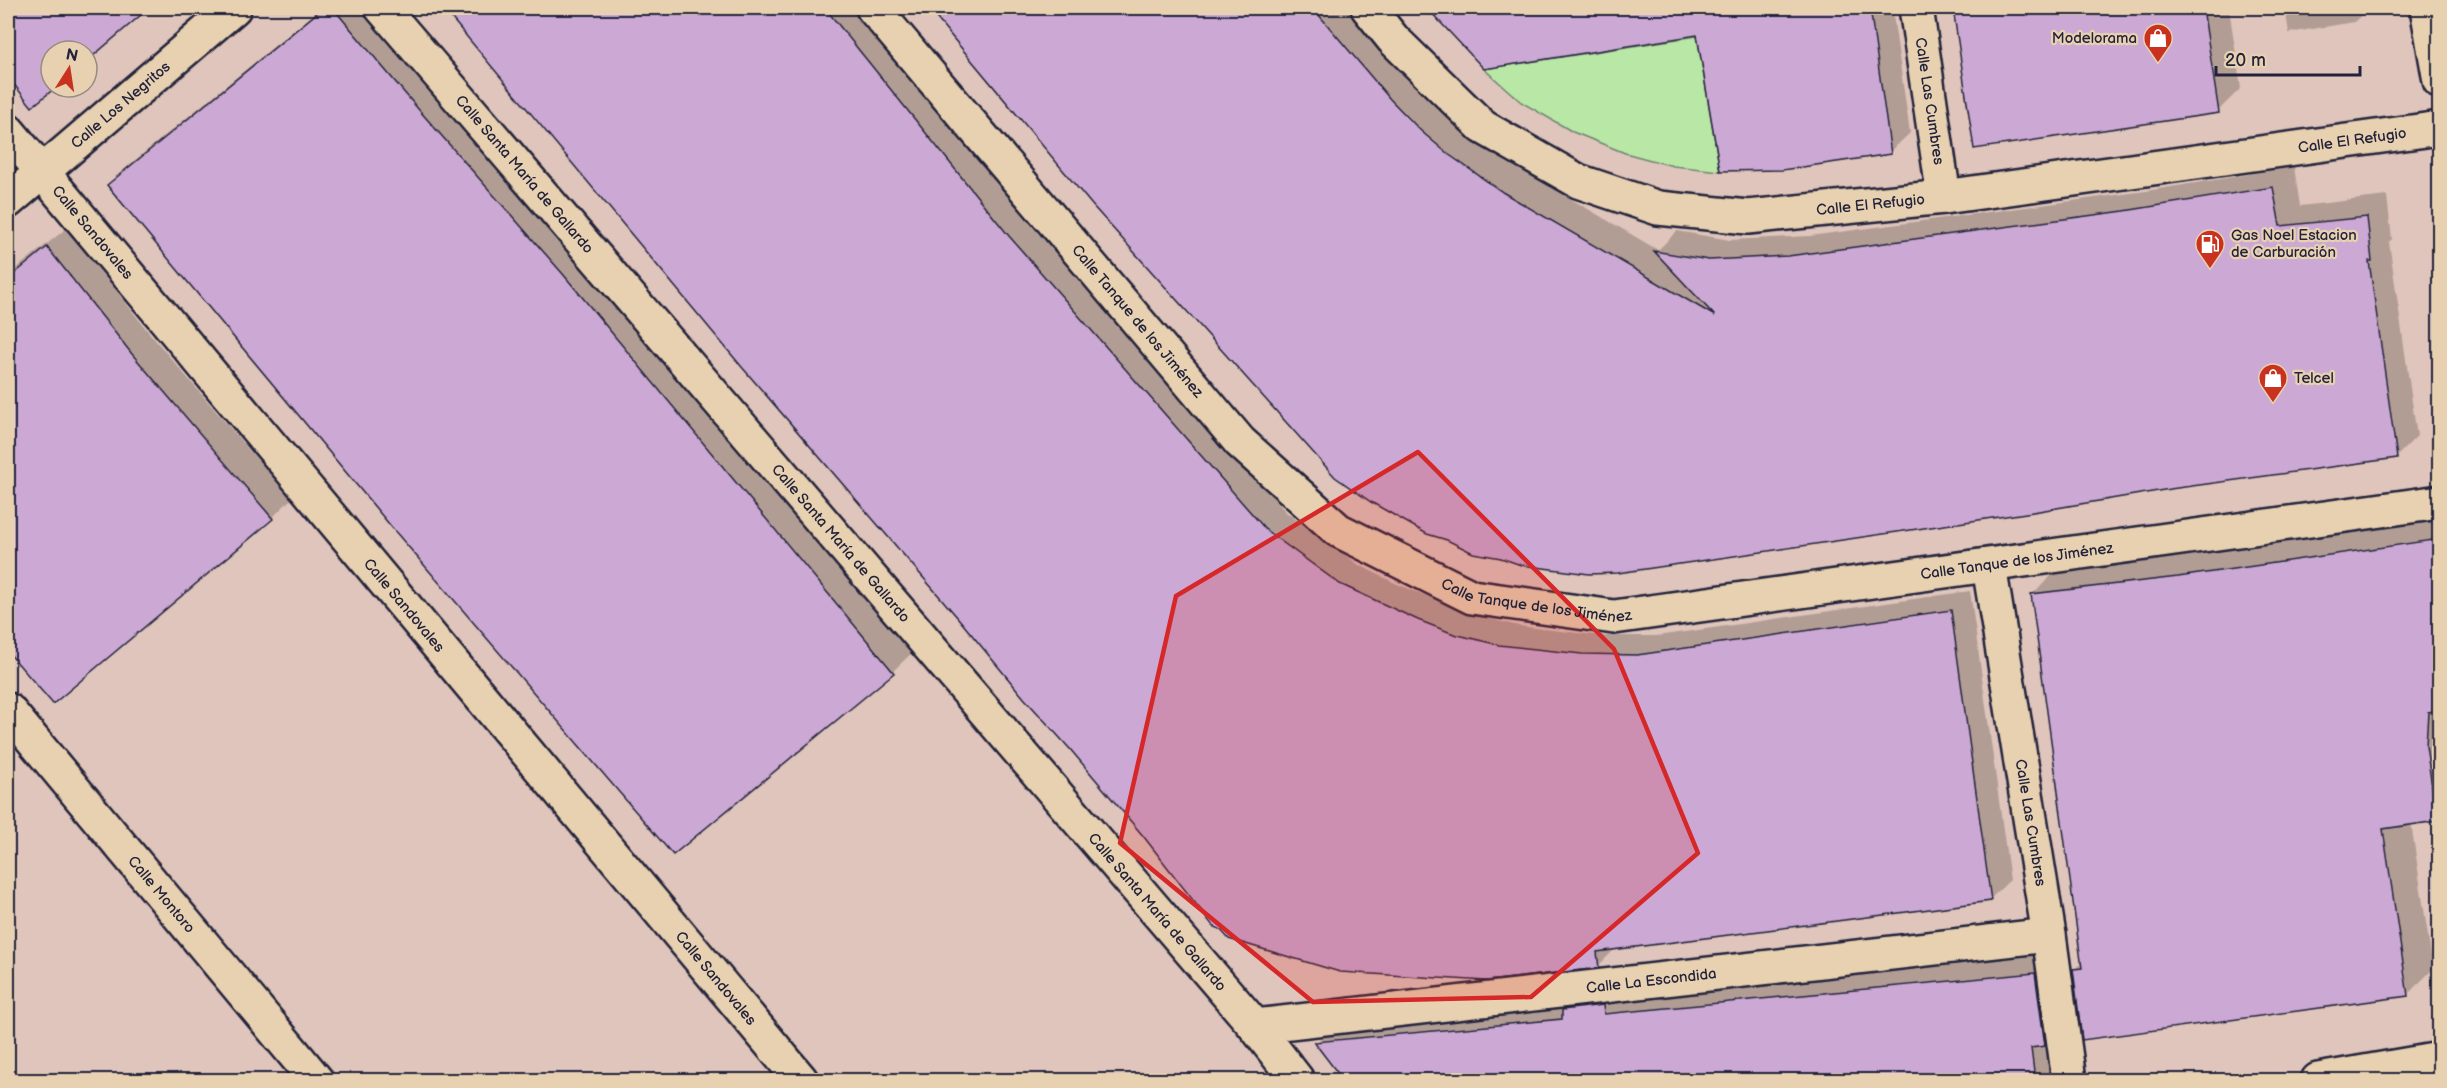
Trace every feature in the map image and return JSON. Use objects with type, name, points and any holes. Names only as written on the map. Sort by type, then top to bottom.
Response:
[{"type":"street","name":"Calle Los Negritos","points":[[8,201],[234,8]]},
{"type":"street","name":"Calle Santa María de Gallardo","points":[[382,8],[1255,1026],[1297,1080]]},
{"type":"street","name":"Calle Tanque de los Jiménez","points":[[873,8],[1240,442],[1338,530],[1472,597],[1614,617],[2439,501]]},
{"type":"street","name":"Calle El Refugio","points":[[1368,8],[1394,39],[1483,127],[1578,181],[1658,208],[1748,217],[1944,197],[2439,128]]},
{"type":"street","name":"Calle Las Cumbres","points":[[1916,8],[1944,197]]},
{"type":"street","points":[[2427,8],[2439,81]]},
{"type":"street","name":"Calle Sandovales","points":[[8,131],[801,1080]]},
{"type":"street","name":"Calle Las Cumbres","points":[[1989,566],[2049,935],[2069,1080]]},
{"type":"street","name":"Calle Montoro","points":[[8,710],[316,1080]]},
{"type":"street","name":"Calle La Escondida","points":[[1255,1026],[2049,935]]},
{"type":"street","points":[[2319,1080],[2439,1059]]},
{"type":"highlighted area","points":[[1418,452],[1614,649],[1698,853],[1531,997],[1313,1002],[1120,843],[1176,596]]},
{"type":"green space","points":[[1697,36],[1720,171],[1673,166],[1625,153],[1573,132],[1521,102],[1484,69]]},
{"type":"building","points":[[8,8],[149,8],[99,51],[99,39],[39,39],[39,99],[42,99],[32,107],[8,77]]},
{"type":"building","points":[[323,8],[333,8],[563,274],[894,673],[673,855],[394,530],[107,185]]},
{"type":"building","points":[[443,8],[825,8],[1009,236],[1267,531],[1340,584],[1418,620],[1454,634],[1499,645],[1582,654],[1637,655],[1951,610],[1991,901],[1597,952],[1599,968],[1487,981],[1340,972],[1229,939],[1220,929],[1213,926],[1144,837],[741,366]]},
{"type":"building","points":[[928,8],[1313,8],[1390,99],[1421,131],[1448,154],[1504,193],[1715,316],[1654,251],[1709,260],[1788,256],[2124,211],[2273,187],[2280,226],[2367,217],[2372,261],[2369,261],[2397,458],[2170,489],[2033,512],[1618,573],[1589,574],[1521,565],[1501,558],[1473,553],[1447,540],[1427,534],[1371,502],[1335,477],[1092,205]]},
{"type":"building","points":[[1427,8],[1870,8],[1891,154],[1782,170],[1720,171],[1697,35],[1484,69]]},
{"type":"building","points":[[1953,8],[2203,8],[2219,113],[1974,149]]},
{"type":"building","points":[[47,247],[132,354],[273,519],[53,704],[8,652],[8,279]]},
{"type":"building","points":[[2439,539],[2439,710],[2428,712],[2426,746],[2437,821],[2383,829],[2408,996],[2082,1040],[2073,969],[2082,968],[2031,594],[2178,577]]},
{"type":"building","points":[[2035,973],[2045,1046],[2031,1048],[2035,1080],[1343,1080],[1314,1042],[1562,1019],[1562,1010],[1603,1005],[1604,1014]]},
{"type":"place","name":"Modelorama","points":[[2158,64]]},
{"type":"place","name":"Gas Noel Estacion de Carburación","points":[[2210,270]]},
{"type":"place","name":"Telcel","points":[[2273,404]]}]
